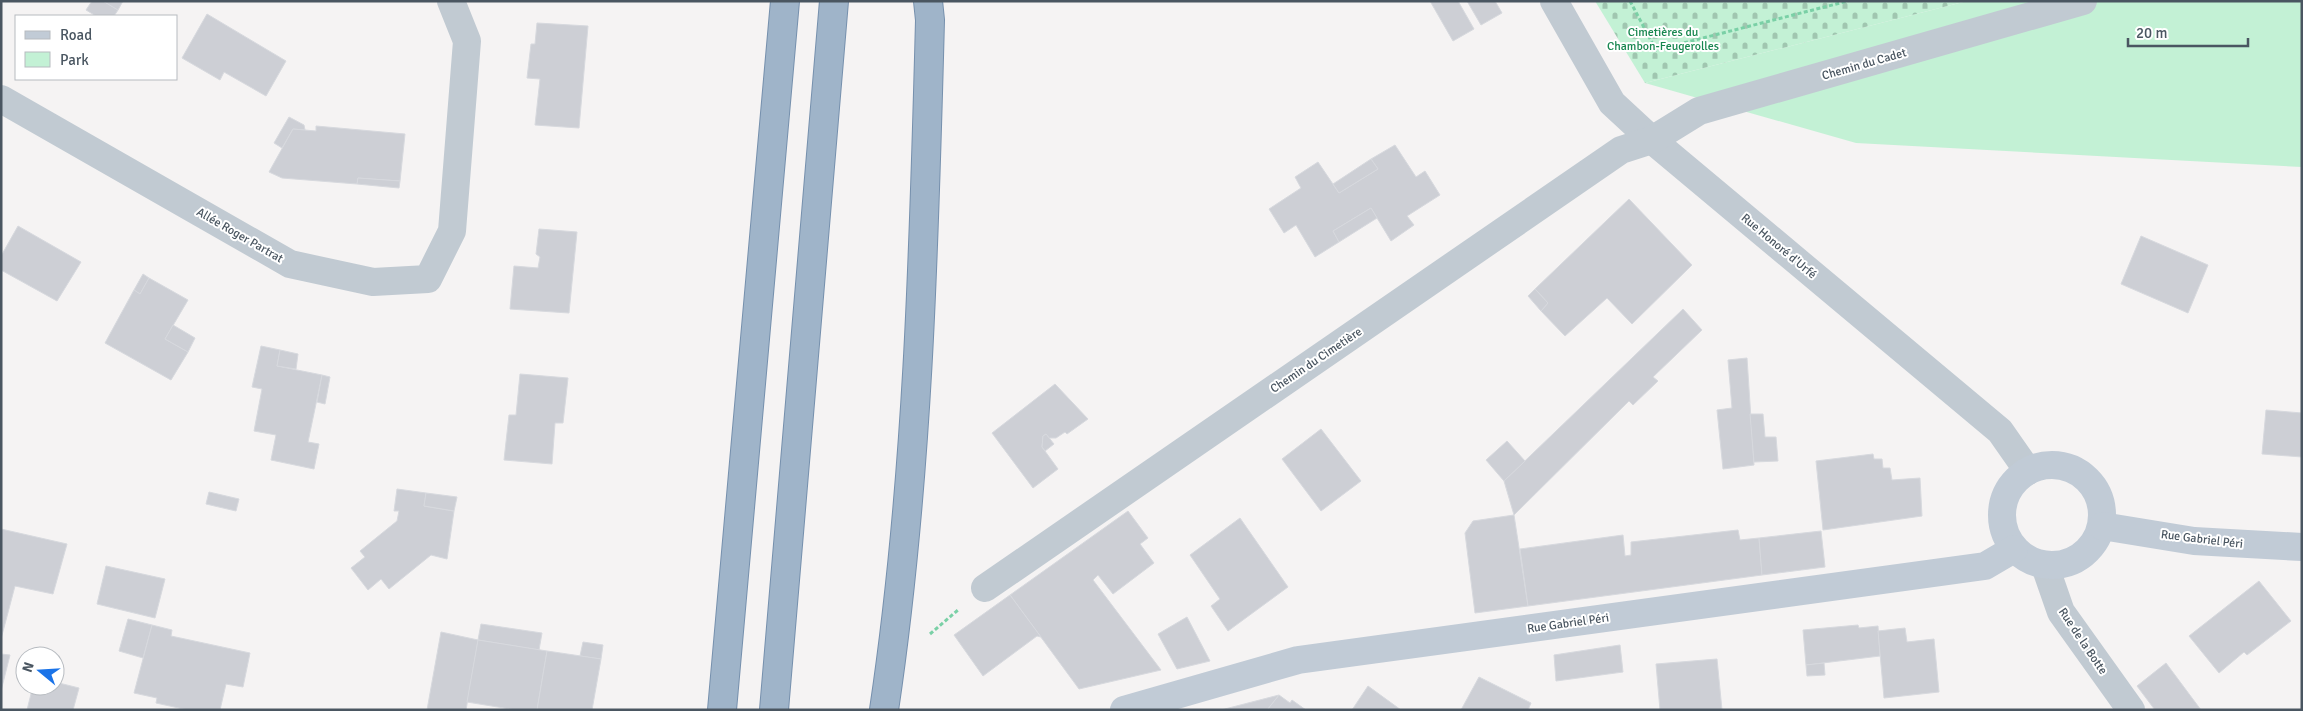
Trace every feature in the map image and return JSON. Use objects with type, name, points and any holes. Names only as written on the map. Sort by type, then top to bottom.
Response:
[{"type":"highway","points":[[722,710],[785,1]]},
{"type":"highway","points":[[774,710],[834,1]]},
{"type":"highway","points":[[884,710],[894,644],[907,508],[924,244],[930,20],[928,1]]},
{"type":"main road","points":[[2056,465],[2070,468],[2083,475],[2093,485],[2100,497],[2103,512],[2102,526],[2096,540],[2087,552],[2074,561],[2060,566],[2045,566],[2033,562],[2014,549],[2006,536],[2002,521],[2002,506],[2007,492],[2016,480],[2028,471],[2042,466],[2056,465]]},
{"type":"main road","name":"Rue Gabriel Péri","points":[[2102,526],[2194,541],[2302,547]]},
{"type":"main road","name":"Rue Gabriel Péri","points":[[1124,710],[1298,660],[1984,566],[2014,549]]},
{"type":"street","name":"Allée Roger Partrat","points":[[1,100],[290,264],[373,282],[428,279],[452,231],[467,41],[450,1]]},
{"type":"street","name":"Rue Honoré d'Urfé","points":[[1554,1],[1612,103],[1652,140],[2000,431],[2028,471]]},
{"type":"street","name":"Chemin du Cadet","points":[[1652,140],[1699,111],[2083,1]]},
{"type":"street","name":"Chemin du Cimetière","points":[[985,588],[1621,150],[1652,140]]},
{"type":"street","name":"Rue de la Botte","points":[[2045,566],[2061,612],[2131,710]]},
{"type":"path","points":[[1630,1],[1656,50],[1848,1]]},
{"type":"path","points":[[923,640],[985,588]]},
{"type":"green space","name":"Cimetières du Chambon-Feugerolles","points":[[1595,1],[1967,1],[1645,83]]},
{"type":"green space","points":[[1967,1],[2302,1],[2302,167],[1856,143],[1645,83]]},
{"type":"building","points":[[92,1],[103,1],[118,10],[115,15],[94,15],[86,10]]},
{"type":"building","points":[[103,1],[123,1],[118,10]]},
{"type":"building","points":[[1430,1],[1458,1],[1474,29],[1453,41]]},
{"type":"building","points":[[1467,1],[1495,1],[1502,13],[1481,25]]},
{"type":"building","points":[[207,14],[286,61],[266,96],[224,72],[220,80],[182,58]]},
{"type":"building","points":[[537,23],[588,26],[579,128],[535,125],[540,79],[527,78],[531,44],[535,44]]},
{"type":"building","points":[[289,117],[304,125],[305,130],[293,129],[282,148],[274,143]]},
{"type":"building","points":[[316,126],[405,134],[400,181],[358,178],[357,184],[282,178],[269,172],[293,129],[316,131]]},
{"type":"building","points":[[1395,145],[1416,177],[1425,171],[1440,195],[1407,216],[1414,225],[1391,241],[1371,208],[1333,231],[1339,242],[1315,257],[1296,225],[1284,233],[1269,209],[1301,188],[1295,177],[1318,162],[1339,193],[1378,169],[1371,159]]},
{"type":"building","points":[[1371,159],[1378,169],[1339,193],[1333,184]]},
{"type":"building","points":[[358,178],[400,181],[399,188],[357,184]]},
{"type":"building","points":[[1629,199],[1692,265],[1632,324],[1607,298],[1565,336],[1541,311],[1548,303],[1535,289]]},
{"type":"building","points":[[1371,208],[1377,218],[1339,242],[1333,231]]},
{"type":"building","points":[[18,226],[81,262],[57,301],[1,270],[1,256]]},
{"type":"building","points":[[539,229],[577,232],[569,313],[510,309],[514,266],[538,268],[540,257],[536,254]]},
{"type":"building","points":[[2141,236],[2208,265],[2188,313],[2121,284]]},
{"type":"building","points":[[143,274],[149,278],[140,294],[134,290]]},
{"type":"building","points":[[149,278],[188,300],[165,339],[188,352],[171,380],[105,343],[134,290],[140,294]]},
{"type":"building","points":[[1535,289],[1548,303],[1541,311],[1528,296]]},
{"type":"building","points":[[1683,309],[1702,330],[1653,377],[1658,381],[1633,405],[1629,401],[1514,515],[1504,481]]},
{"type":"building","points":[[173,325],[195,338],[188,352],[165,339]]},
{"type":"building","points":[[261,346],[280,350],[277,366],[322,375],[308,442],[319,444],[314,469],[271,460],[276,435],[254,431],[262,389],[252,387]]},
{"type":"building","points":[[280,350],[298,354],[296,369],[277,366]]},
{"type":"building","points":[[1747,358],[1754,465],[1723,469],[1717,410],[1732,408],[1728,360]]},
{"type":"building","points":[[520,374],[568,378],[563,423],[555,423],[552,464],[504,460],[509,415],[516,415]]},
{"type":"building","points":[[322,375],[330,377],[325,404],[317,402]]},
{"type":"building","points":[[1055,384],[1088,419],[1067,434],[1065,432],[1056,438],[1049,438],[1046,434],[1043,436],[1042,447],[1058,469],[1033,488],[992,433]]},
{"type":"building","points":[[2266,410],[2302,413],[2302,457],[2262,454]]},
{"type":"building","points":[[1750,414],[1763,414],[1765,437],[1776,437],[1778,461],[1754,462]]},
{"type":"building","points":[[1321,429],[1361,481],[1321,511],[1282,459]]},
{"type":"building","points":[[1046,434],[1054,444],[1045,451],[1042,447],[1043,436]]},
{"type":"building","points":[[1507,441],[1525,461],[1504,481],[1486,460]]},
{"type":"building","points":[[1873,454],[1874,459],[1882,459],[1883,468],[1890,468],[1892,480],[1920,478],[1922,516],[1823,530],[1816,461]]},
{"type":"building","points":[[397,489],[426,493],[424,506],[454,511],[447,559],[431,555],[389,589],[381,579],[368,590],[351,568],[365,557],[360,551],[397,521],[399,511],[394,511]]},
{"type":"building","points":[[209,492],[239,499],[236,511],[206,504]]},
{"type":"building","points":[[426,493],[457,497],[454,511],[424,506]]},
{"type":"building","points":[[1128,511],[1148,538],[1140,544],[1154,563],[1113,594],[1098,575],[1093,580],[1161,670],[1079,689],[1010,595]]},
{"type":"building","points":[[1514,515],[1528,606],[1475,613],[1465,533],[1473,521]]},
{"type":"building","points":[[1240,518],[1288,587],[1228,631],[1211,606],[1220,599],[1190,555]]},
{"type":"building","points":[[1,529],[67,544],[53,594],[15,586],[1,639]]},
{"type":"building","points":[[1738,530],[1740,540],[1759,538],[1762,575],[1528,606],[1520,549],[1623,535],[1625,556],[1631,555],[1631,542]]},
{"type":"building","points":[[1821,531],[1825,567],[1762,575],[1759,538]]},
{"type":"building","points":[[106,566],[165,579],[155,618],[97,604]]},
{"type":"building","points":[[2259,581],[2291,621],[2247,655],[2244,652],[2219,673],[2189,636]]},
{"type":"building","points":[[1010,595],[1041,637],[1037,636],[983,676],[954,635]]},
{"type":"building","points":[[1187,617],[1210,661],[1177,669],[1158,634]]},
{"type":"building","points":[[128,619],[152,625],[143,658],[119,651]]},
{"type":"building","points":[[481,624],[542,633],[539,650],[478,640]]},
{"type":"building","points":[[152,625],[172,630],[171,636],[250,653],[243,687],[226,684],[220,710],[188,710],[156,703],[157,698],[134,693]]},
{"type":"building","points":[[1858,625],[1859,628],[1878,626],[1880,656],[1806,665],[1803,630]]},
{"type":"building","points":[[1905,628],[1907,642],[1934,639],[1939,692],[1884,698],[1878,631]]},
{"type":"building","points":[[441,632],[478,640],[466,710],[427,710]]},
{"type":"building","points":[[478,640],[547,651],[537,710],[516,710],[467,702]]},
{"type":"building","points":[[583,642],[603,645],[601,659],[580,656]]},
{"type":"building","points":[[1620,645],[1623,672],[1556,681],[1554,655]]},
{"type":"building","points":[[547,651],[601,659],[592,710],[537,710]]},
{"type":"building","points":[[1,654],[10,655],[1,691]]},
{"type":"building","points":[[1717,659],[1722,710],[1660,710],[1656,664]]},
{"type":"building","points":[[1824,663],[1825,675],[1807,676],[1806,665]]},
{"type":"building","points":[[2166,663],[2201,710],[2155,710],[2137,686]]},
{"type":"building","points":[[1479,677],[1531,703],[1528,710],[1461,710]]},
{"type":"building","points":[[65,684],[79,688],[73,710],[27,710],[30,696],[65,696]]},
{"type":"building","points":[[1368,686],[1401,710],[1352,710]]},
{"type":"building","points":[[1279,695],[1290,703],[1292,700],[1306,710],[1267,710]]},
{"type":"building","points":[[1279,695],[1267,710],[1221,710]]}]
